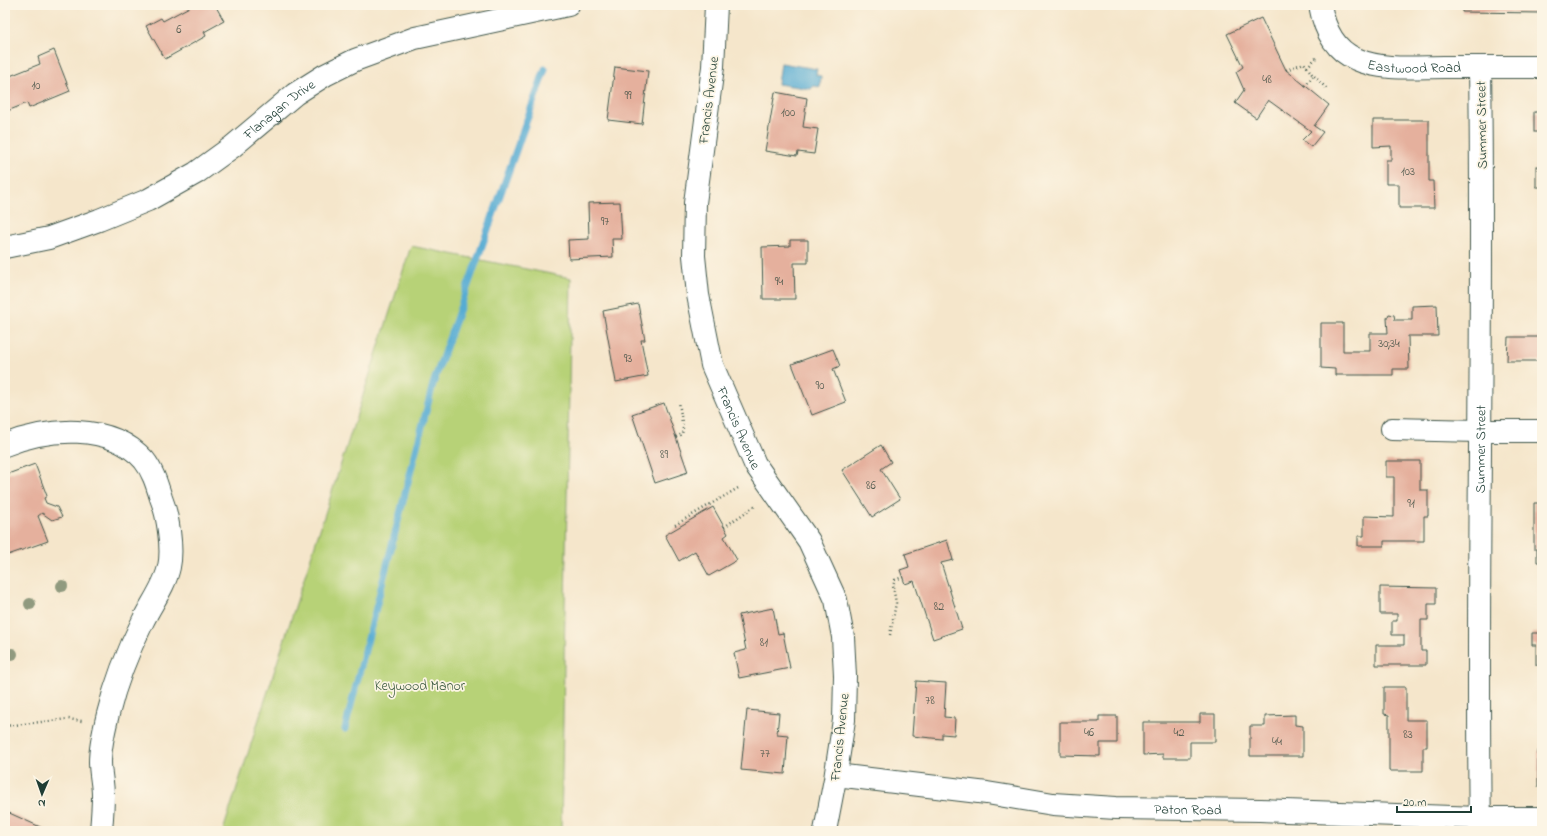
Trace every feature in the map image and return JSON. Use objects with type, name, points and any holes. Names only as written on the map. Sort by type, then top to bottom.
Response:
[{"type":"street","name":"Flanagan Drive","points":[[5,247],[48,238],[99,220],[148,200],[202,169],[232,147],[295,94],[325,74],[355,60],[415,38],[568,5]]},
{"type":"street","name":"Francis Avenue","points":[[716,5],[713,67],[695,203],[694,256],[698,295],[712,365],[755,464],[809,541],[836,600],[843,637],[845,676],[844,720],[836,775],[825,831]]},
{"type":"street","name":"Eastwood Road","points":[[1320,5],[1326,28],[1333,40],[1354,58],[1367,64],[1395,67],[1542,67]]},
{"type":"street","name":"Summer Street","points":[[1479,824],[1482,194],[1480,67]]},
{"type":"street","points":[[1392,429],[1542,431]]},
{"type":"street","points":[[5,445],[22,438],[62,431],[86,433],[108,438],[131,449],[144,461],[153,475],[163,503],[168,525],[169,567],[116,682],[106,724],[100,761],[103,795],[101,831]]},
{"type":"street","name":"Paton Road","points":[[836,775],[987,793],[1053,804],[1129,808],[1268,810],[1479,824],[1542,818]]},
{"type":"path","points":[[1307,67],[1320,54]]},
{"type":"path","points":[[1286,70],[1304,63],[1313,76],[1327,89]]},
{"type":"path","points":[[1305,86],[1313,76]]},
{"type":"path","points":[[676,437],[682,434],[683,429],[679,402]]},
{"type":"path","points":[[675,525],[740,487]]},
{"type":"path","points":[[724,527],[754,506]]},
{"type":"path","points":[[890,635],[896,603],[894,586],[896,580],[903,578]]},
{"type":"path","points":[[5,726],[68,719],[106,724]]},
{"type":"green space","name":"Keywood Manor","points":[[411,246],[571,278],[561,831],[223,831]]},
{"type":"water","points":[[781,63],[817,69],[816,75],[821,76],[820,87],[814,86],[811,89],[778,84]]},
{"type":"building","points":[[193,5],[215,5],[224,21],[204,32],[206,36],[165,59],[146,26],[161,18],[163,21]]},
{"type":"building","points":[[1462,5],[1542,5],[1542,13],[1462,12]]},
{"type":"building","points":[[1261,18],[1286,70],[1329,105],[1314,126],[1323,132],[1311,147],[1302,140],[1311,131],[1268,100],[1256,118],[1235,103],[1244,90],[1236,72],[1243,67],[1227,34]]},
{"type":"building","points":[[54,50],[70,91],[29,108],[27,103],[5,112],[5,78],[40,64],[38,57]]},
{"type":"building","points":[[615,67],[648,71],[642,124],[608,120]]},
{"type":"building","points":[[775,92],[807,98],[803,127],[818,129],[814,154],[798,152],[797,156],[765,151]]},
{"type":"building","points":[[1534,112],[1542,112],[1542,132],[1534,132]]},
{"type":"building","points":[[1373,120],[1429,120],[1429,181],[1433,181],[1434,208],[1399,208],[1399,184],[1386,184],[1386,160],[1391,160],[1391,146],[1373,147]]},
{"type":"building","points":[[1536,166],[1542,166],[1542,187],[1536,187]]},
{"type":"building","points":[[620,202],[622,239],[612,239],[613,257],[569,259],[568,240],[589,239],[588,203]]},
{"type":"building","points":[[790,240],[808,240],[808,263],[794,263],[795,299],[763,299],[762,247],[790,246]]},
{"type":"building","points":[[638,304],[645,340],[641,340],[648,376],[616,382],[603,311]]},
{"type":"building","points":[[1437,305],[1438,336],[1408,336],[1409,369],[1393,369],[1393,375],[1335,375],[1335,369],[1321,368],[1321,323],[1343,323],[1343,351],[1370,351],[1370,333],[1388,333],[1387,318],[1389,314],[1394,315],[1395,320],[1412,320],[1412,306]]},
{"type":"building","points":[[1508,337],[1542,337],[1542,361],[1507,361]]},
{"type":"building","points":[[833,349],[840,366],[833,369],[846,402],[812,415],[792,364]]},
{"type":"building","points":[[664,403],[688,472],[655,483],[632,414]]},
{"type":"building","points":[[881,445],[891,462],[881,469],[900,499],[872,517],[842,470]]},
{"type":"building","points":[[1386,461],[1420,461],[1420,490],[1428,490],[1428,516],[1424,516],[1424,541],[1384,541],[1384,546],[1358,546],[1358,536],[1364,536],[1364,516],[1394,517],[1394,477],[1386,477]]},
{"type":"building","points":[[35,464],[47,496],[44,498],[46,503],[57,507],[62,517],[52,520],[42,513],[38,516],[48,541],[5,556],[5,475]]},
{"type":"building","points":[[1534,503],[1542,503],[1542,562],[1537,562],[1537,549],[1534,549]]},
{"type":"building","points":[[713,507],[728,534],[724,537],[737,560],[709,576],[695,551],[679,561],[665,535]]},
{"type":"building","points":[[947,540],[953,560],[941,563],[962,629],[933,639],[914,581],[905,584],[900,570],[909,567],[905,554]]},
{"type":"building","points":[[1380,587],[1436,588],[1436,604],[1428,604],[1428,620],[1421,620],[1421,651],[1426,651],[1426,665],[1376,665],[1376,645],[1404,645],[1404,635],[1392,635],[1392,621],[1397,621],[1397,614],[1380,614]]},
{"type":"building","points":[[773,608],[778,634],[783,633],[790,668],[739,678],[734,653],[746,650],[739,615]]},
{"type":"building","points":[[1532,633],[1542,633],[1542,674],[1540,674],[1540,665],[1536,665],[1536,645],[1532,645]]},
{"type":"building","points":[[916,681],[946,683],[944,717],[955,718],[954,735],[942,734],[942,739],[912,736]]},
{"type":"building","points":[[1384,687],[1406,687],[1406,720],[1427,720],[1427,747],[1423,747],[1423,771],[1389,771],[1389,715],[1384,714]]},
{"type":"building","points":[[747,710],[779,713],[777,734],[788,735],[785,774],[741,770]]},
{"type":"building","points":[[1200,714],[1215,714],[1215,742],[1190,742],[1190,758],[1163,758],[1163,754],[1143,755],[1143,722],[1200,722]]},
{"type":"building","points":[[1295,715],[1295,725],[1303,726],[1303,756],[1250,756],[1250,726],[1265,726],[1265,716]]},
{"type":"building","points":[[1099,716],[1117,716],[1117,743],[1100,743],[1100,756],[1060,755],[1060,722],[1099,722]]},
{"type":"building","points":[[1538,751],[1542,751],[1542,786],[1538,786]]},
{"type":"building","points":[[5,811],[49,831],[5,831]]},
{"type":"waterway","points":[[345,729],[433,384],[545,69]]}]
